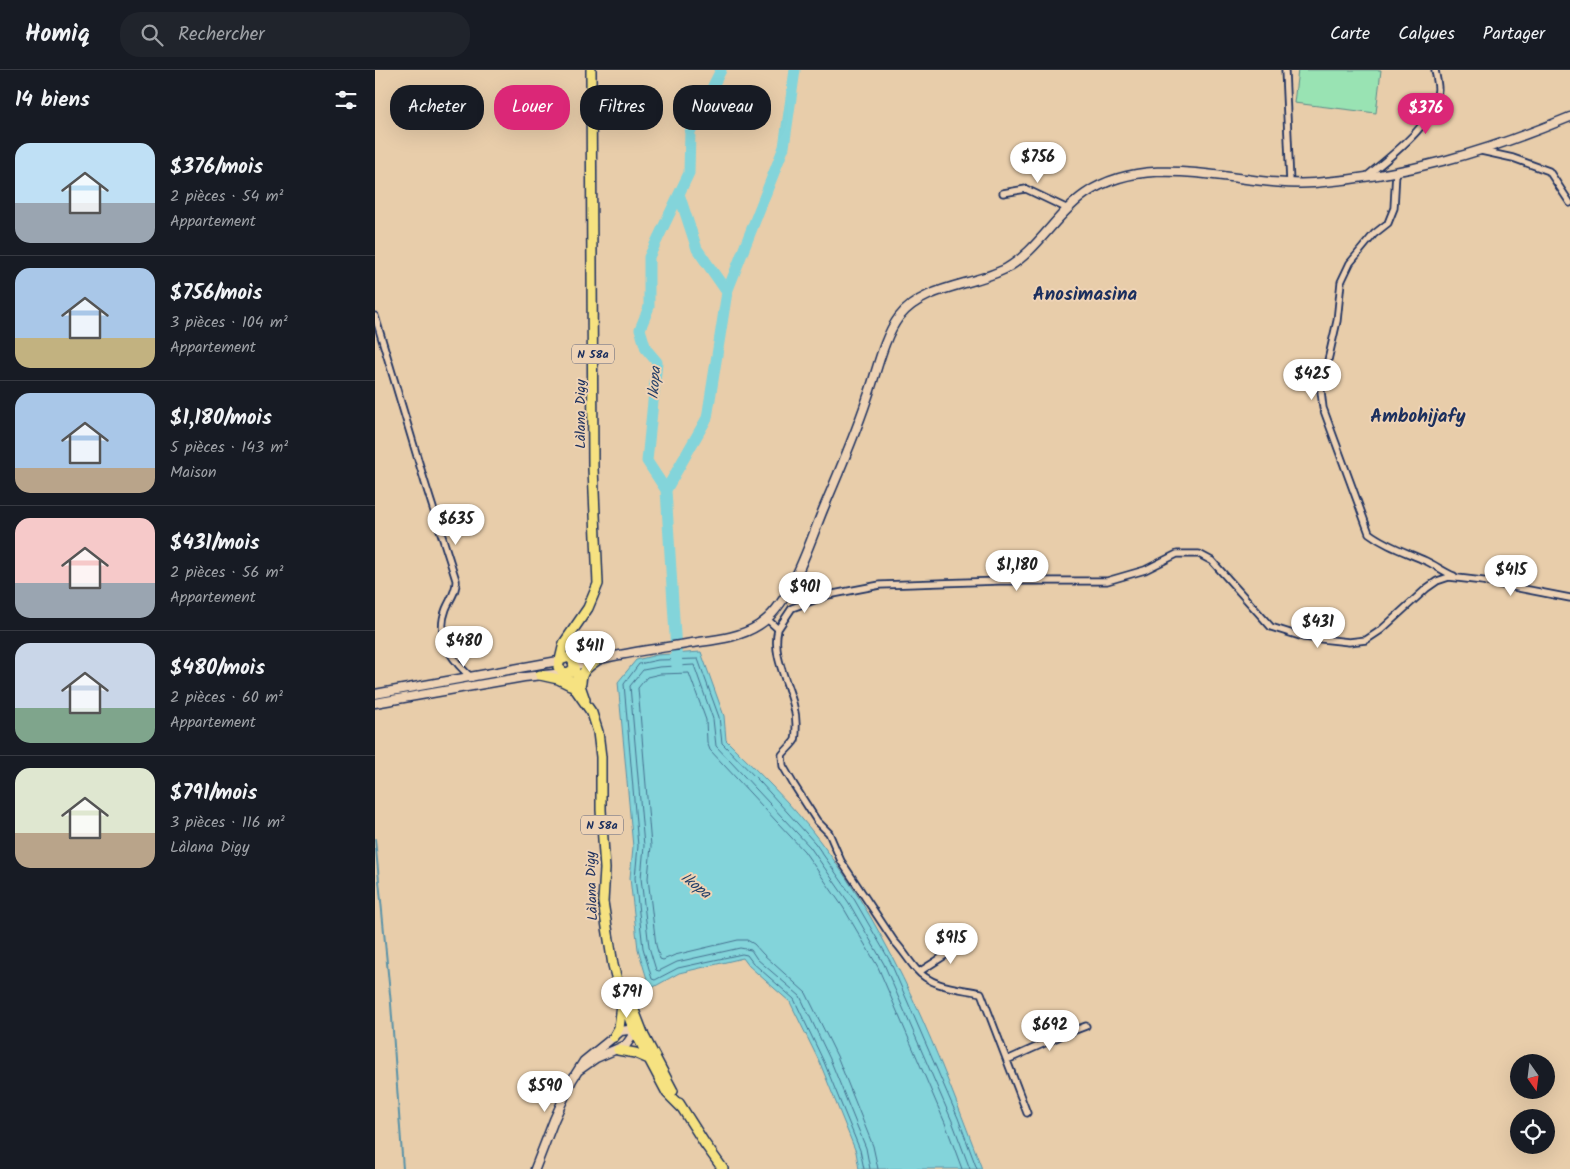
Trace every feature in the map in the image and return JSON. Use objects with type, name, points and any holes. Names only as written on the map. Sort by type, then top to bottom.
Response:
[{"type":"main road","name":"Làlana Digy","points":[[572,631],[594,596],[598,584],[593,468],[591,70]]},
{"type":"main road","name":"N 58a","points":[[559,661],[564,643],[572,631]]},
{"type":"main road","name":"N 58a","points":[[572,631],[570,641],[577,687]]},
{"type":"main road","points":[[565,657],[573,663],[570,672],[565,673],[559,670],[559,661],[565,657]]},
{"type":"main road","points":[[540,675],[558,679],[577,687],[585,669],[603,658]]},
{"type":"main road","name":"N 58a","points":[[565,673],[577,687]]},
{"type":"main road","name":"Làlana Digy","points":[[577,687],[594,719],[601,757],[601,810],[605,870],[603,902],[609,945],[623,999],[682,1108],[723,1169]]},
{"type":"main road","name":"Làlana Digy","points":[[609,945],[649,1059],[667,1093],[682,1108]]},
{"type":"main road","points":[[613,1037],[621,1021],[623,999]]},
{"type":"main road","points":[[618,1050],[635,1053],[649,1059]]},
{"type":"street","points":[[1285,70],[1290,183]]},
{"type":"street","points":[[1366,177],[1409,141],[1430,113],[1436,100],[1438,89],[1435,70]]},
{"type":"street","points":[[573,663],[717,639],[748,631],[767,619],[782,599],[795,575],[855,435],[888,338],[901,314],[935,293],[1008,267],[1021,258],[1085,194],[1110,181],[1144,174],[1195,173],[1290,183],[1310,183],[1366,177],[1429,166],[1481,151],[1525,136],[1570,117]]},
{"type":"street","points":[[1481,151],[1513,158],[1549,171],[1570,203]]},
{"type":"street","points":[[1396,172],[1394,208],[1388,223],[1374,234],[1350,263],[1341,282],[1337,321],[1321,392],[1323,408],[1369,533],[1381,542],[1429,562],[1438,569],[1455,577]]},
{"type":"street","points":[[1003,193],[1026,189],[1068,209]]},
{"type":"street","points":[[375,316],[456,580],[455,590],[443,620],[443,636],[448,652],[472,678]]},
{"type":"street","points":[[1027,1113],[981,993],[930,982],[919,972],[851,878],[841,861],[829,833],[817,820],[783,766],[782,755],[795,739],[797,718],[793,699],[784,680],[777,652],[778,629],[792,608],[828,595],[880,585],[999,581],[1107,581],[1145,570],[1177,554],[1199,554],[1212,561],[1271,627],[1303,637],[1349,642],[1366,640],[1381,630],[1427,588],[1437,581],[1455,577],[1483,580],[1570,598]]},
{"type":"street","points":[[795,575],[807,577],[819,591],[828,595]]},
{"type":"street","points":[[767,619],[778,629]]},
{"type":"street","points":[[375,694],[559,661]]},
{"type":"street","points":[[375,703],[540,675],[565,673]]},
{"type":"street","points":[[919,972],[955,949],[967,936]]},
{"type":"street","points":[[1007,1060],[1086,1026]]},
{"type":"street","points":[[535,1169],[554,1120],[584,1061],[621,1031],[640,1032]]},
{"type":"street","points":[[579,1070],[596,1058],[618,1050],[640,1032]]},
{"type":"green space","points":[[1298,70],[1381,70],[1376,113],[1294,103]]},
{"type":"water","points":[[701,652],[724,716],[726,740],[809,827],[846,877],[870,916],[892,957],[931,1040],[982,1169],[859,1169],[856,1152],[820,1063],[790,1002],[749,966],[743,958],[679,973],[650,989],[638,949],[630,878],[633,847],[618,682],[636,660],[657,655]]},
{"type":"waterway","name":"Ikopa","points":[[677,667],[666,490],[647,461],[657,362],[646,349],[640,329],[649,307],[649,257],[689,173],[690,132],[721,70]]},
{"type":"waterway","name":"Ikopa","points":[[666,490],[707,418],[727,292],[784,147],[795,70]]},
{"type":"waterway","name":"Ikopa","points":[[679,194],[697,249],[727,292]]},
{"type":"waterway","points":[[375,839],[391,1004],[403,1169]]},
{"type":"district","name":"Anosimasina","points":[[1085,293]]},
{"type":"district","name":"Ambohijafy","points":[[1418,415]]}]
